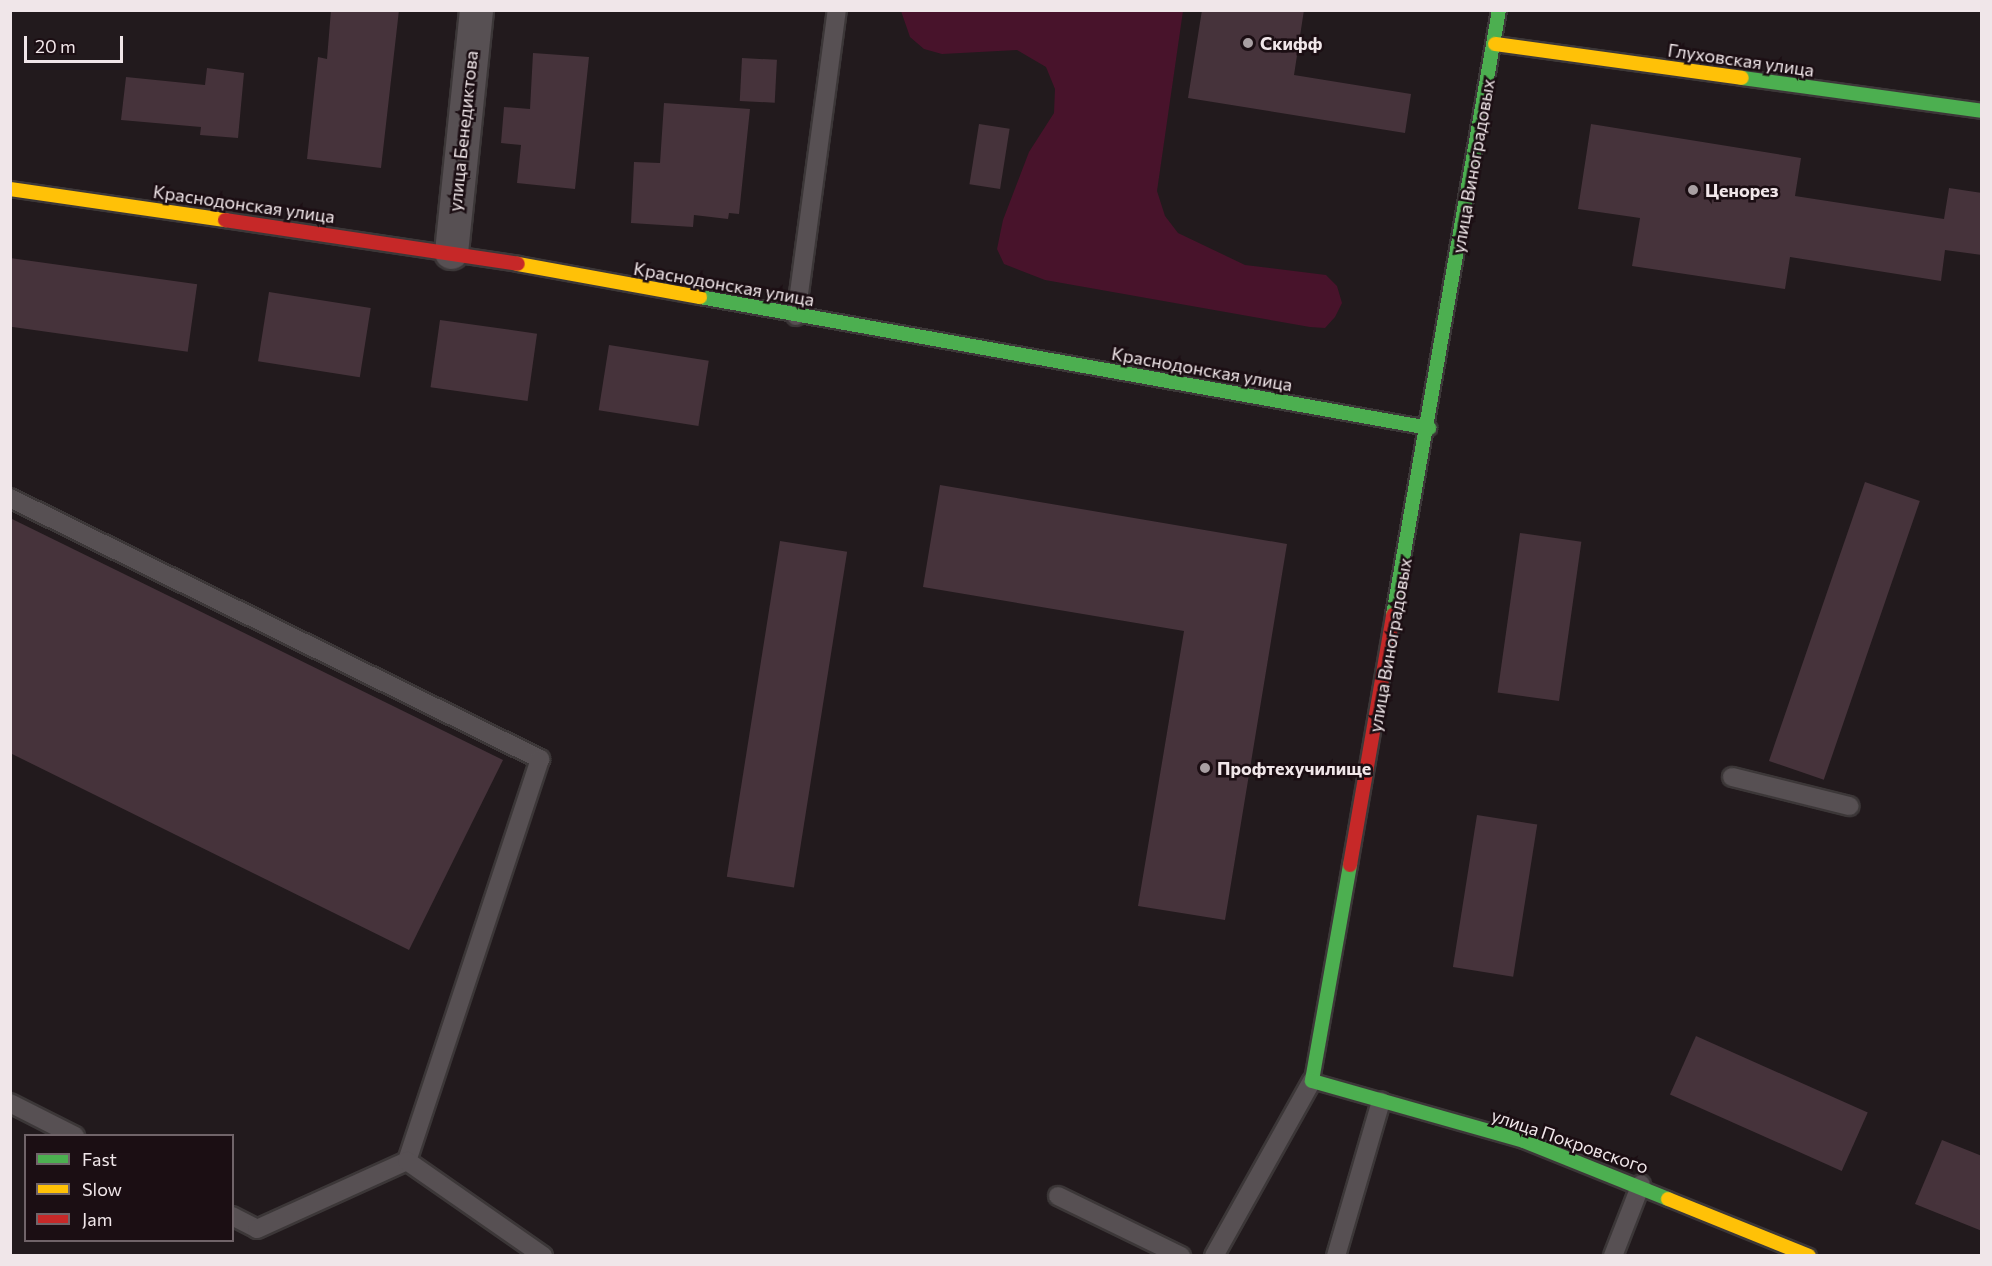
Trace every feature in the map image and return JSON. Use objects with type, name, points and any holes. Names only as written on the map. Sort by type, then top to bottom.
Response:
[{"type":"street","name":"улица Бенедиктова","points":[[451,252],[476,10]]},
{"type":"street","name":"улица Виноградовых","points":[[1312,1081],[1429,428],[1499,10]]},
{"type":"street","name":"Глуховская улица","points":[[1495,44],[1982,111]]},
{"type":"street","name":"Краснодонская улица","points":[[10,189],[451,252],[795,316],[1429,428]]},
{"type":"street","name":"улица Покровского","points":[[1312,1081],[1524,1141],[1641,1184],[1809,1256]]},
{"type":"lane","points":[[795,316],[837,10]]},
{"type":"lane","points":[[10,498],[540,759],[407,1161],[257,1228],[234,1217]]},
{"type":"lane","points":[[1732,777],[1849,806]]},
{"type":"lane","name":"улица Виноградовых","points":[[1214,1256],[1312,1081]]},
{"type":"lane","points":[[1336,1256],[1381,1101]]},
{"type":"lane","points":[[10,1103],[71,1134]]},
{"type":"lane","points":[[407,1161],[543,1256]]},
{"type":"lane","points":[[1613,1256],[1641,1184]]},
{"type":"lane","points":[[1058,1196],[1181,1256]]},
{"type":"shaded area","points":[[901,11],[1183,11],[1157,191],[1165,216],[1178,233],[1245,265],[1326,275],[1337,286],[1342,303],[1335,317],[1325,328],[1310,327],[1045,280],[1004,264],[997,249],[1003,220],[1029,152],[1054,113],[1055,89],[1046,67],[1017,50],[942,54],[924,49],[910,37]]},
{"type":"building","points":[[331,10],[399,10],[381,168],[307,159],[318,57],[327,59]]},
{"type":"building","name":"Скифф","points":[[1202,10],[1304,10],[1294,75],[1411,94],[1405,133],[1188,98]]},
{"type":"building","points":[[533,53],[589,57],[575,189],[517,183],[521,145],[501,143],[504,107],[530,109]]},
{"type":"building","points":[[742,58],[777,60],[775,103],[740,101]]},
{"type":"building","points":[[207,68],[244,73],[238,138],[200,135],[201,127],[121,120],[126,77],[205,85]]},
{"type":"building","points":[[664,103],[750,109],[739,214],[729,213],[728,219],[694,215],[693,227],[631,223],[634,162],[660,163]]},
{"type":"building","points":[[979,124],[1010,129],[1000,189],[969,184]]},
{"type":"building","points":[[1591,124],[1801,158],[1795,196],[1944,219],[1949,188],[1982,193],[1982,255],[1945,250],[1941,281],[1790,257],[1785,289],[1632,266],[1640,218],[1578,209]]},
{"type":"building","points":[[10,258],[197,284],[188,352],[10,327]]},
{"type":"building","points":[[269,292],[371,308],[360,377],[258,361]]},
{"type":"building","points":[[440,320],[537,334],[528,401],[431,387]]},
{"type":"building","points":[[609,345],[709,361],[698,426],[599,410]]},
{"type":"building","points":[[1865,482],[1920,501],[1824,780],[1769,761]]},
{"type":"building","name":"Профтехучилище","points":[[940,485],[1287,544],[1225,920],[1138,906],[1184,631],[923,587]]},
{"type":"building","points":[[10,518],[503,760],[409,950],[10,753]]},
{"type":"building","points":[[1520,533],[1581,542],[1559,701],[1498,692]]},
{"type":"building","points":[[780,541],[847,552],[794,887],[727,877]]},
{"type":"building","points":[[1477,815],[1537,825],[1513,977],[1453,967]]},
{"type":"building","points":[[1696,1036],[1868,1112],[1842,1171],[1670,1094]]},
{"type":"building","points":[[1942,1140],[1982,1156],[1982,1231],[1915,1204]]},
{"type":"traffic: fast","points":[[1393,615],[1499,10]]},
{"type":"traffic: fast","points":[[1742,78],[1982,111]]},
{"type":"traffic: fast","points":[[700,297],[1429,428]]},
{"type":"traffic: fast","points":[[1350,865],[1312,1081],[1524,1141],[1668,1199]]},
{"type":"traffic: slow","points":[[1495,44],[1742,78]]},
{"type":"traffic: slow","points":[[10,189],[225,220]]},
{"type":"traffic: slow","points":[[518,264],[700,297]]},
{"type":"traffic: slow","points":[[1668,1199],[1809,1256]]},
{"type":"traffic: jam","points":[[225,220],[518,264]]},
{"type":"traffic: jam","points":[[1350,865],[1393,615]]},
{"type":"place","name":"Скифф","points":[[1248,43]]},
{"type":"place","name":"Ценорез","points":[[1693,190]]},
{"type":"place","name":"Профтехучилище","points":[[1205,768]]}]
